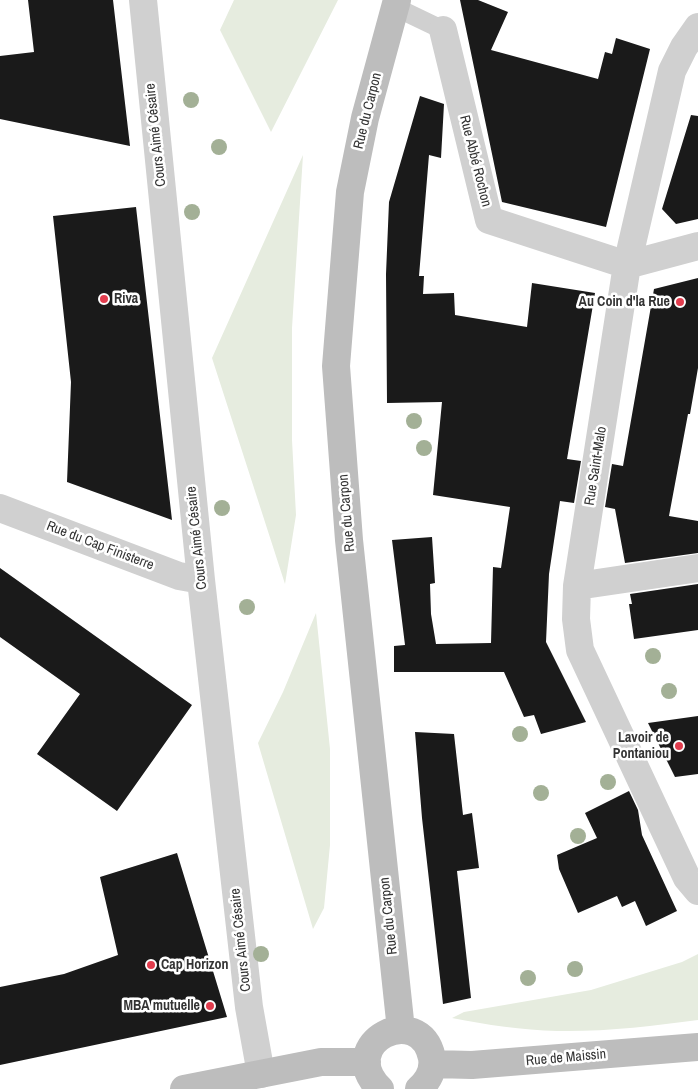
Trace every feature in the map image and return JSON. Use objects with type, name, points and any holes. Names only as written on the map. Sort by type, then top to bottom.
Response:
[{"type":"street","name":"Cours Aimé Césaire","points":[[143,0],[201,580],[249,1007],[261,1074]]},
{"type":"street","name":"Rue du Carpon","points":[[396,3],[365,118],[350,192],[336,366],[349,540],[401,1030]]},
{"type":"street","name":"Rue Saint-Malo","points":[[698,27],[684,47],[672,71],[627,265],[577,586],[576,618],[580,650],[687,878],[698,891]]},
{"type":"street","name":"Rue Abbé Rochon","points":[[443,30],[489,220],[627,265]]},
{"type":"street","points":[[627,265],[698,246]]},
{"type":"street","name":"Rue du Cap Finisterre","points":[[0,508],[178,576],[201,580]]},
{"type":"street","points":[[577,586],[698,568]]},
{"type":"street","points":[[380,1089],[373,1082],[366,1069],[369,1051],[374,1041],[382,1034],[394,1030],[415,1034],[424,1040],[430,1050],[433,1064],[427,1081],[419,1089]]},
{"type":"street","name":"Rue de Maissin","points":[[433,1064],[472,1065],[698,1047]]},
{"type":"street","points":[[184,1089],[321,1062],[367,1062]]},
{"type":"lane","name":"Rue Abbé Rochon","points":[[396,3],[443,30]]},
{"type":"shaded area","points":[[234,0],[338,0],[271,132],[220,30]]},
{"type":"shaded area","points":[[303,155],[292,328],[292,440],[296,515],[285,584],[212,358]]},
{"type":"shaded area","points":[[316,613],[330,749],[330,845],[324,908],[313,929],[258,743],[283,692]]},
{"type":"shaded area","points":[[698,954],[698,1020],[610,1030],[557,1031],[504,1027],[452,1018],[464,1012],[591,990],[682,962]]},
{"type":"building","points":[[28,0],[113,0],[130,146],[0,119],[0,56],[34,52]]},
{"type":"building","points":[[460,0],[478,0],[508,12],[491,50],[598,79],[605,52],[612,54],[616,38],[650,49],[606,227],[502,202]]},
{"type":"building","points":[[420,96],[444,104],[441,158],[429,155],[419,276],[424,276],[423,294],[454,293],[455,315],[527,327],[532,283],[595,293],[567,459],[581,461],[574,503],[560,501],[549,574],[546,642],[586,722],[541,734],[534,715],[524,717],[504,672],[394,672],[394,646],[405,645],[392,540],[432,537],[435,583],[430,584],[431,614],[436,644],[491,643],[493,567],[501,568],[510,507],[433,495],[442,402],[387,403],[386,274],[389,202]]},
{"type":"building","points":[[691,115],[698,116],[698,219],[676,224],[662,209]]},
{"type":"building","name":"Riva","points":[[136,207],[172,520],[67,482],[71,382],[53,216]]},
{"type":"building","points":[[698,278],[698,368],[669,516],[698,521],[698,553],[625,563],[615,509],[605,507],[612,464],[623,466],[654,289]]},
{"type":"building","points":[[0,568],[192,705],[117,811],[37,754],[80,694],[0,637]]},
{"type":"building","points":[[698,584],[698,630],[634,639],[629,604],[632,604],[630,594]]},
{"type":"building","name":"Lavoir de Pontaniou","points":[[698,716],[698,774],[675,777],[648,723]]},
{"type":"building","points":[[415,732],[454,734],[463,815],[472,813],[479,868],[457,871],[471,998],[443,1004],[422,818]]},
{"type":"building","points":[[629,791],[638,810],[642,835],[677,911],[646,926],[635,901],[622,907],[617,896],[578,913],[559,869],[557,855],[597,838],[585,813]]},
{"type":"building","name":"Cap Horizon","points":[[177,853],[227,1017],[0,1065],[0,987],[64,974],[118,955],[100,877]]},
{"type":"place","name":"Riva","points":[[104,299]]},
{"type":"place","name":"Au Coin d'la Rue","points":[[680,302]]},
{"type":"place","name":"Lavoir de Pontaniou","points":[[679,746]]},
{"type":"place","name":"Cap Horizon","points":[[151,965]]},
{"type":"place","name":"MBA mutuelle","points":[[210,1006]]}]
